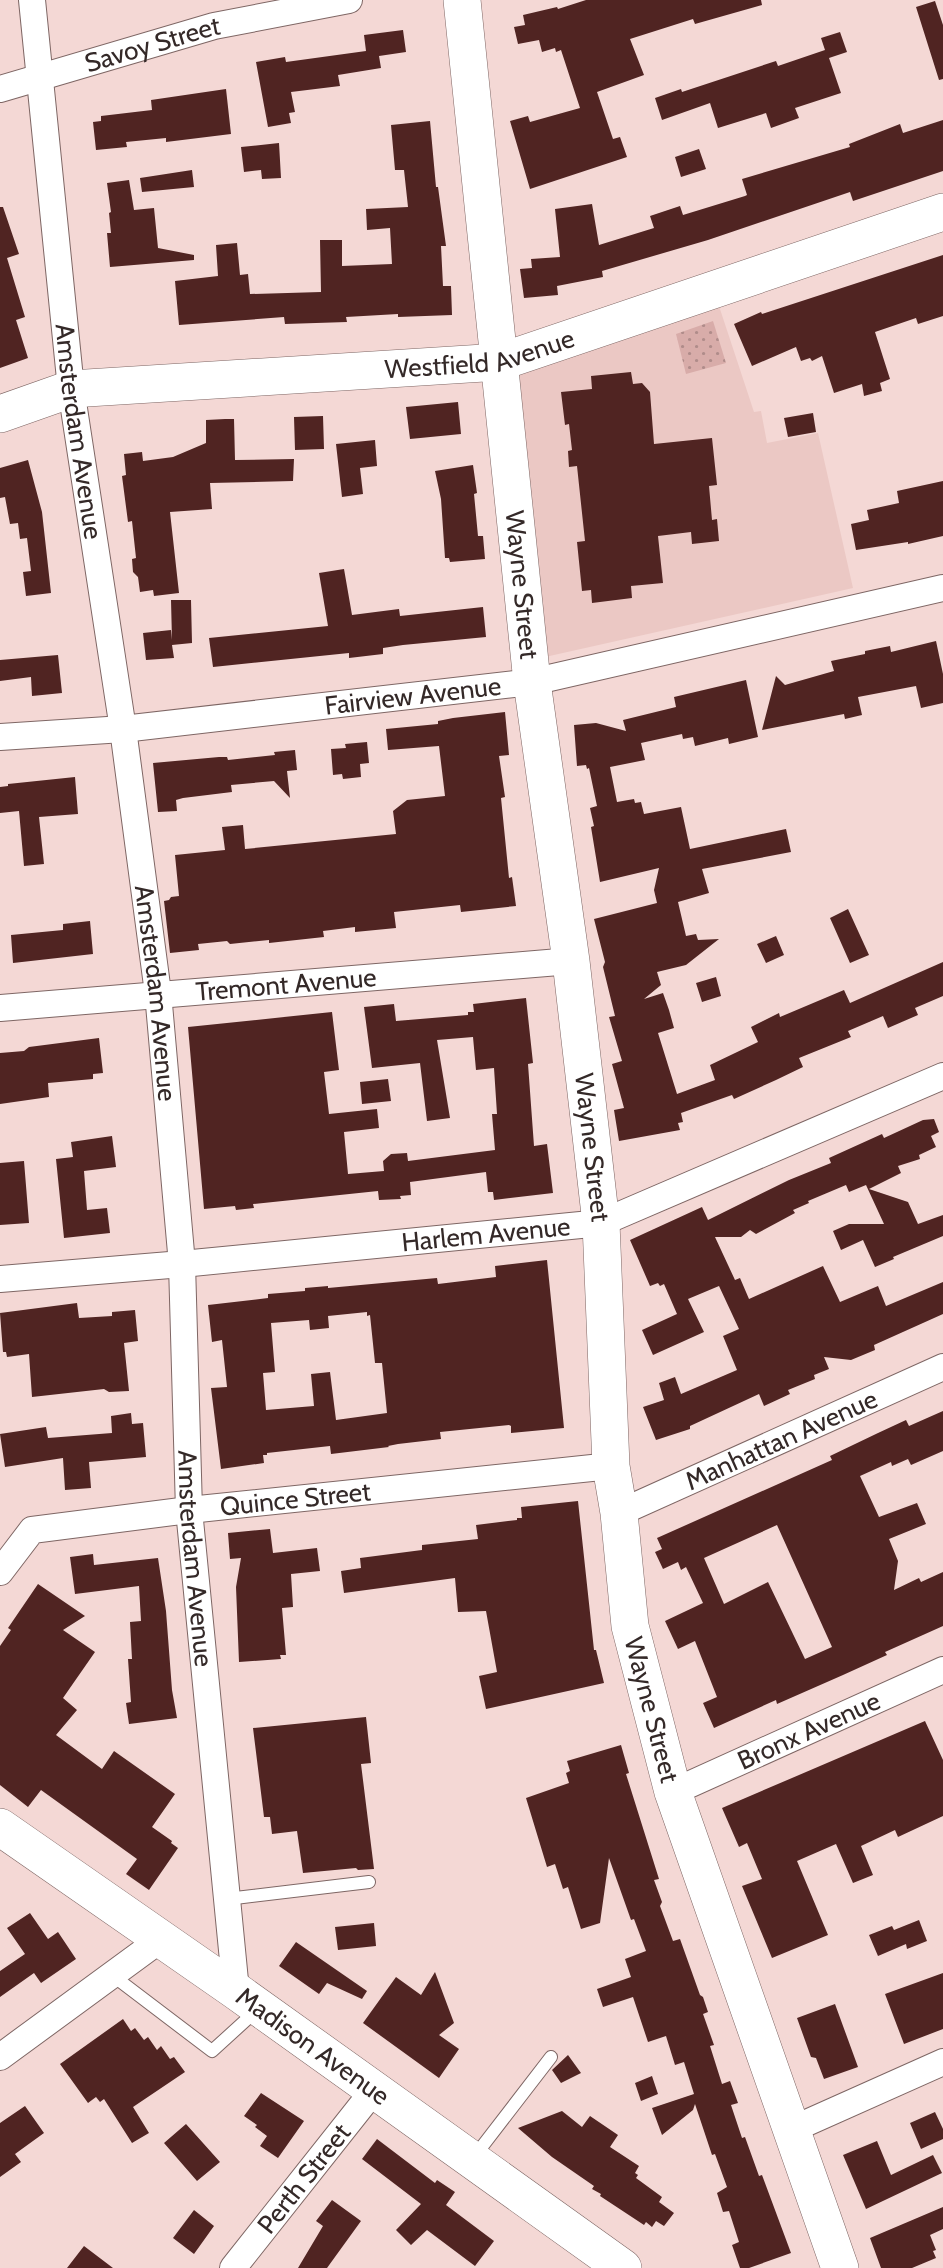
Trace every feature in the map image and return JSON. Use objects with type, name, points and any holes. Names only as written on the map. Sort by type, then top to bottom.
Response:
[{"type":"street","name":"Amsterdam Avenue","points":[[32,0],[71,389],[123,729],[158,993],[182,1264],[189,1510],[227,1899],[247,1999]]},
{"type":"street","name":"Savoy Street","points":[[0,89],[214,26],[349,0]]},
{"type":"street","name":"Wayne Street","points":[[462,0],[532,682],[571,961],[601,1223],[611,1466],[619,1513],[630,1626],[673,1792],[840,2268]]},
{"type":"street","name":"Westfield Avenue","points":[[0,414],[71,389],[500,362],[943,212]]},
{"type":"street","name":"Fairview Avenue","points":[[0,737],[123,729],[532,682],[943,587]]},
{"type":"street","name":"Tremont Avenue","points":[[0,1008],[571,961]]},
{"type":"street","name":"Harlem Avenue","points":[[0,1279],[601,1223],[943,1076]]},
{"type":"street","name":"Manhattan Avenue","points":[[619,1513],[943,1367]]},
{"type":"street","name":"Quince Street","points":[[0,1572],[32,1530],[189,1510],[611,1466]]},
{"type":"street","name":"Bronx Avenue","points":[[673,1792],[943,1670]]},
{"type":"street","name":"Madison Avenue","points":[[0,1827],[247,1999],[620,2267]]},
{"type":"street","points":[[0,2057],[162,1939]]},
{"type":"street","points":[[793,2129],[943,2062]]},
{"type":"street","name":"Perth Street","points":[[233,2268],[374,2090]]},
{"type":"lane","points":[[227,1899],[369,1882]]},
{"type":"lane","points":[[112,1975],[212,2051],[247,1999]]},
{"type":"lane","points":[[472,2160],[551,2057]]},
{"type":"shaded area","points":[[718,303],[754,412],[761,411],[767,443],[818,433],[853,588],[545,657],[517,369]]},
{"type":"shaded area","points":[[713,321],[726,363],[686,374],[676,334]]},
{"type":"building","points":[[586,0],[761,0],[762,5],[695,24],[693,19],[630,39],[644,75],[597,92],[613,139],[620,137],[627,157],[530,189],[510,121],[528,116],[530,122],[580,108],[561,50],[556,52],[555,48],[542,52],[539,40],[518,44],[514,27],[525,25],[523,15],[557,7],[558,9]]},
{"type":"building","points":[[935,1],[943,25],[943,79],[939,80],[916,7]]},
{"type":"building","points":[[403,30],[406,52],[379,56],[381,68],[338,75],[340,86],[291,92],[295,112],[289,113],[291,123],[268,127],[256,62],[285,57],[286,62],[366,51],[364,35]]},
{"type":"building","points":[[840,32],[847,52],[829,58],[841,93],[795,108],[799,118],[771,128],[766,113],[718,128],[710,103],[662,120],[655,98],[681,89],[682,92],[776,61],[778,66],[825,50],[821,38]]},
{"type":"building","points":[[226,89],[231,134],[166,142],[166,138],[126,142],[127,147],[96,150],[93,122],[101,121],[101,116],[152,110],[151,100]]},
{"type":"building","points":[[943,120],[943,171],[853,201],[850,192],[708,240],[602,271],[603,277],[557,286],[558,295],[524,298],[520,269],[532,268],[531,259],[560,257],[555,209],[592,204],[599,245],[654,228],[650,216],[680,206],[683,215],[745,196],[747,195],[742,179],[850,147],[849,144],[900,124],[903,133]]},
{"type":"building","points":[[430,121],[436,187],[446,246],[441,246],[443,286],[451,286],[452,315],[398,317],[398,314],[346,317],[347,322],[285,324],[284,317],[179,325],[175,281],[218,276],[216,245],[237,243],[240,275],[248,274],[250,294],[321,292],[320,240],[342,240],[342,266],[392,264],[390,228],[367,230],[366,209],[408,207],[404,170],[395,170],[391,125]]},
{"type":"building","points":[[279,143],[281,178],[262,179],[261,170],[244,172],[241,147]]},
{"type":"building","points":[[699,149],[706,169],[681,177],[675,157]]},
{"type":"building","points":[[192,170],[194,187],[142,192],[140,178]]},
{"type":"building","points":[[129,180],[134,210],[154,208],[158,248],[194,255],[194,260],[110,267],[107,233],[111,233],[111,212],[107,183]]},
{"type":"building","points":[[0,207],[3,207],[19,254],[7,258],[25,317],[16,320],[28,358],[0,368]]},
{"type":"building","points":[[943,255],[943,316],[918,324],[916,318],[875,332],[890,379],[880,383],[882,391],[864,396],[862,384],[834,393],[822,356],[812,361],[810,358],[801,361],[796,347],[752,366],[734,324],[761,312],[762,314]]},
{"type":"building","points":[[631,372],[633,384],[642,383],[650,392],[654,444],[712,438],[717,485],[709,486],[712,520],[717,519],[719,541],[692,544],[691,532],[658,536],[663,583],[631,586],[632,598],[592,603],[591,590],[582,591],[577,542],[585,541],[577,466],[569,467],[568,451],[572,450],[569,424],[565,425],[561,392],[592,389],[591,376]]},
{"type":"building","points":[[458,402],[461,434],[410,439],[406,407]]},
{"type":"building","points":[[813,413],[816,432],[788,437],[784,418]]},
{"type":"building","points":[[323,416],[324,449],[295,450],[294,417]]},
{"type":"building","points":[[234,419],[235,460],[294,459],[293,481],[210,483],[212,509],[170,512],[179,593],[154,596],[153,590],[140,592],[138,577],[133,572],[132,559],[136,558],[132,521],[128,522],[122,476],[126,475],[124,454],[142,452],[143,461],[173,457],[206,443],[206,420]]},
{"type":"building","points":[[375,440],[377,466],[360,468],[363,494],[342,497],[336,444]]},
{"type":"building","points":[[28,460],[42,512],[51,593],[26,596],[23,572],[31,571],[27,538],[20,539],[18,523],[10,524],[5,497],[0,498],[0,468]]},
{"type":"building","points":[[473,465],[478,536],[483,536],[485,559],[450,562],[449,558],[445,558],[441,499],[435,471]]},
{"type":"building","points":[[943,481],[943,536],[908,544],[856,550],[851,524],[869,520],[867,510],[899,503],[897,491]]},
{"type":"building","points":[[344,569],[352,615],[399,609],[400,616],[483,607],[486,637],[383,648],[383,654],[349,658],[349,653],[213,667],[209,638],[328,626],[319,573]]},
{"type":"building","points":[[171,600],[191,600],[192,643],[172,645],[174,658],[146,660],[143,633],[171,630],[172,640]]},
{"type":"building","points":[[936,641],[943,674],[943,703],[921,708],[916,686],[858,697],[862,715],[845,719],[844,714],[762,730],[776,676],[785,685],[834,671],[831,661],[865,654],[865,651],[890,646],[891,652]]},
{"type":"building","points":[[58,655],[62,693],[32,696],[31,677],[0,681],[0,660]]},
{"type":"building","points":[[746,680],[758,737],[729,744],[728,738],[695,746],[693,737],[683,739],[682,734],[641,743],[645,760],[610,767],[617,802],[634,799],[635,803],[641,802],[644,814],[681,807],[690,849],[786,829],[791,852],[702,869],[709,893],[678,902],[686,936],[696,934],[698,940],[719,939],[686,965],[657,972],[661,985],[644,999],[663,993],[669,1010],[674,1028],[658,1033],[677,1094],[715,1080],[710,1065],[758,1042],[751,1027],[779,1013],[780,1017],[844,990],[850,1003],[943,962],[943,996],[915,1008],[918,1015],[888,1028],[883,1016],[848,1031],[851,1037],[799,1058],[803,1067],[734,1099],[732,1095],[681,1113],[683,1122],[678,1123],[680,1130],[619,1141],[614,1110],[624,1108],[612,1064],[622,1061],[609,1017],[615,1016],[594,919],[657,903],[654,890],[659,868],[600,882],[590,808],[597,806],[589,768],[587,769],[586,765],[577,766],[574,725],[596,723],[626,731],[623,720],[676,707],[674,697]]},
{"type":"building","points":[[505,712],[509,755],[499,756],[505,797],[501,798],[509,878],[512,877],[516,906],[461,912],[460,905],[394,912],[396,928],[355,932],[355,927],[323,931],[324,937],[269,943],[269,940],[198,944],[199,950],[170,953],[164,901],[179,896],[175,855],[225,850],[222,827],[243,825],[245,849],[396,834],[393,811],[407,800],[445,796],[439,746],[388,750],[386,729],[438,724],[438,721],[453,718]]},
{"type":"building","points":[[367,742],[369,763],[360,764],[361,777],[343,779],[342,774],[333,775],[331,749],[346,748],[345,744]]},
{"type":"building","points":[[295,750],[297,770],[287,771],[290,798],[274,781],[231,785],[232,792],[183,798],[176,800],[177,811],[158,812],[153,763],[219,757],[227,757],[228,760]]},
{"type":"building","points":[[75,777],[78,814],[39,817],[44,864],[24,866],[19,811],[0,813],[0,787]]},
{"type":"building","points":[[848,909],[869,955],[850,963],[830,918]]},
{"type":"building","points":[[90,921],[93,954],[13,963],[11,935],[63,930],[63,924]]},
{"type":"building","points":[[776,936],[784,955],[766,963],[757,944]]},
{"type":"building","points":[[716,977],[721,996],[702,1002],[696,983]]},
{"type":"building","points":[[526,998],[533,1063],[528,1064],[534,1146],[547,1144],[553,1193],[494,1200],[493,1192],[488,1192],[486,1172],[410,1182],[411,1195],[400,1196],[401,1199],[379,1200],[378,1191],[253,1204],[254,1208],[236,1210],[235,1206],[204,1209],[188,1027],[332,1012],[339,1070],[324,1072],[329,1114],[377,1109],[379,1128],[344,1132],[348,1174],[384,1171],[383,1161],[391,1154],[407,1153],[408,1161],[495,1150],[492,1114],[497,1114],[494,1068],[476,1070],[473,1037],[437,1040],[450,1118],[427,1121],[420,1063],[372,1068],[364,1007],[394,1004],[396,1021],[468,1015],[468,1012],[474,1012],[473,1004]]},
{"type":"building","points":[[99,1038],[103,1073],[93,1074],[93,1079],[48,1083],[49,1097],[0,1104],[0,1053]]},
{"type":"building","points":[[388,1079],[391,1101],[362,1104],[360,1082]]},
{"type":"building","points":[[934,1119],[939,1132],[931,1136],[936,1147],[919,1155],[920,1159],[898,1166],[901,1173],[869,1189],[908,1202],[918,1224],[943,1215],[943,1236],[875,1267],[863,1240],[841,1250],[833,1231],[849,1224],[884,1224],[866,1185],[849,1192],[846,1185],[808,1201],[809,1203],[793,1210],[795,1213],[756,1234],[750,1230],[741,1237],[715,1237],[735,1280],[740,1278],[749,1299],[823,1266],[840,1302],[878,1286],[886,1306],[943,1282],[943,1314],[874,1345],[875,1350],[851,1360],[824,1357],[829,1369],[814,1375],[815,1379],[788,1390],[790,1394],[764,1406],[759,1394],[690,1426],[690,1429],[656,1440],[643,1407],[664,1400],[659,1383],[675,1377],[681,1394],[737,1370],[723,1336],[739,1329],[719,1286],[688,1299],[704,1332],[653,1355],[642,1330],[677,1314],[664,1284],[650,1286],[630,1240],[702,1207],[708,1220],[789,1180],[831,1163],[829,1158],[882,1134],[884,1138],[923,1120]]},
{"type":"building","points":[[112,1136],[116,1167],[84,1171],[87,1210],[107,1208],[110,1233],[64,1238],[56,1159],[73,1157],[71,1142]]},
{"type":"building","points":[[24,1161],[29,1223],[0,1225],[0,1163]]},
{"type":"building","points":[[547,1260],[564,1428],[511,1433],[509,1425],[440,1432],[441,1439],[389,1447],[331,1454],[330,1446],[267,1453],[263,1455],[264,1463],[221,1469],[211,1388],[227,1387],[222,1340],[212,1342],[208,1305],[268,1298],[268,1294],[305,1291],[305,1288],[437,1278],[438,1284],[496,1277],[495,1266]],"holes":[[[367,1312],[367,1316],[370,1315],[375,1363],[382,1363],[387,1413],[336,1420],[330,1372],[311,1374],[314,1406],[266,1410],[263,1373],[275,1372],[271,1323],[309,1320],[310,1330],[329,1328],[328,1316]]]},
{"type":"building","points":[[77,1303],[79,1318],[112,1316],[112,1312],[135,1310],[138,1341],[124,1343],[129,1391],[109,1392],[104,1389],[32,1397],[29,1354],[7,1357],[6,1352],[3,1352],[0,1313]]},
{"type":"building","points":[[943,1411],[943,1451],[911,1465],[908,1459],[892,1466],[891,1462],[860,1476],[879,1517],[917,1503],[926,1524],[889,1539],[898,1561],[894,1590],[919,1578],[921,1582],[943,1572],[943,1626],[885,1652],[887,1655],[843,1675],[777,1704],[776,1700],[714,1728],[703,1703],[717,1697],[695,1641],[678,1649],[665,1621],[703,1603],[686,1567],[681,1570],[678,1562],[663,1569],[655,1552],[662,1549],[657,1538],[832,1460],[830,1456],[906,1420],[909,1426]],"holes":[[[777,1525],[832,1647],[805,1659],[768,1582],[724,1604],[704,1558]]]},
{"type":"building","points":[[131,1413],[132,1424],[143,1423],[146,1457],[89,1462],[91,1488],[65,1490],[63,1458],[5,1467],[0,1434],[46,1427],[48,1438],[112,1433],[111,1416]]},
{"type":"building","points":[[578,1501],[594,1650],[604,1683],[486,1709],[479,1676],[497,1672],[486,1611],[458,1612],[455,1578],[344,1593],[341,1571],[361,1568],[360,1558],[422,1550],[422,1545],[478,1539],[476,1525],[522,1518],[521,1507]]},
{"type":"building","points":[[270,1529],[273,1553],[317,1548],[320,1571],[291,1574],[293,1607],[282,1608],[286,1655],[280,1655],[281,1659],[239,1662],[236,1587],[241,1558],[230,1559],[228,1533]]},
{"type":"building","points":[[93,1554],[94,1565],[158,1558],[177,1718],[129,1724],[126,1703],[131,1702],[128,1659],[132,1659],[130,1622],[141,1621],[139,1586],[75,1594],[70,1557]]},
{"type":"building","points":[[38,1584],[85,1616],[63,1630],[95,1652],[63,1698],[77,1710],[56,1735],[102,1769],[114,1751],[175,1794],[152,1827],[178,1848],[149,1890],[126,1874],[137,1859],[41,1790],[28,1807],[0,1785],[0,1646],[11,1630],[8,1628]]},
{"type":"building","points":[[366,1717],[371,1763],[361,1764],[374,1869],[303,1873],[297,1831],[272,1834],[270,1817],[264,1817],[253,1728]]},
{"type":"building","points":[[925,1721],[943,1760],[943,1816],[898,1837],[895,1830],[861,1846],[873,1875],[853,1883],[836,1844],[797,1861],[828,1935],[772,1958],[742,1886],[762,1879],[747,1843],[739,1847],[722,1808]]},
{"type":"building","points":[[621,1745],[629,1773],[626,1774],[659,1879],[654,1880],[662,1902],[660,1906],[673,1941],[680,1939],[703,1997],[708,2012],[703,2014],[714,2045],[710,2046],[722,2084],[730,2081],[738,2103],[731,2105],[742,2138],[745,2137],[759,2176],[762,2175],[791,2253],[749,2268],[740,2268],[732,2245],[739,2242],[729,2211],[723,2212],[717,2193],[727,2187],[715,2154],[712,2155],[695,2104],[693,2110],[662,2135],[652,2108],[694,2094],[684,2062],[675,2065],[666,2036],[648,2042],[633,1997],[603,2007],[597,1989],[631,1977],[625,1959],[646,1951],[634,1919],[631,1920],[609,1858],[600,1923],[581,1929],[568,1887],[563,1889],[555,1864],[547,1867],[526,1798],[569,1783],[567,1761]]},
{"type":"building","points":[[30,1913],[48,1939],[58,1932],[76,1959],[41,1983],[34,1973],[0,1997],[0,1971],[25,1954],[7,1928]]},
{"type":"building","points":[[919,1920],[927,1941],[907,1949],[906,1944],[878,1956],[869,1935],[892,1926],[894,1930]]},
{"type":"building","points":[[374,1923],[376,1946],[338,1950],[335,1927]]},
{"type":"building","points":[[296,1942],[367,1991],[362,1999],[327,1983],[319,1994],[279,1966]]},
{"type":"building","points":[[435,1972],[454,2023],[439,2035],[459,2049],[439,2078],[363,2023],[396,1977],[421,1995]]},
{"type":"building","points":[[943,1973],[943,2029],[904,2044],[885,1994]]},
{"type":"building","points":[[835,2004],[858,2067],[824,2079],[816,2058],[811,2057],[797,2018]]},
{"type":"building","points":[[123,2019],[131,2031],[135,2028],[144,2040],[148,2037],[157,2050],[161,2046],[170,2059],[174,2057],[185,2072],[133,2107],[149,2133],[132,2143],[104,2099],[100,2102],[96,2097],[88,2103],[60,2064]]},
{"type":"building","points":[[568,2055],[581,2073],[561,2083],[552,2070]]},
{"type":"building","points":[[652,2076],[658,2094],[641,2101],[635,2083]]},
{"type":"building","points":[[261,2093],[304,2121],[278,2158],[260,2146],[267,2136],[244,2116]]},
{"type":"building","points":[[25,2106],[44,2133],[15,2154],[21,2162],[0,2177],[0,2123]]},
{"type":"building","points":[[562,2111],[582,2127],[590,2116],[618,2135],[610,2147],[639,2166],[635,2173],[638,2175],[636,2178],[662,2197],[659,2202],[674,2213],[664,2226],[656,2221],[652,2227],[646,2222],[644,2225],[600,2196],[601,2194],[592,2189],[594,2186],[552,2157],[518,2128]]},
{"type":"building","points":[[935,2112],[943,2129],[943,2139],[921,2149],[910,2123]]},
{"type":"building","points":[[186,2124],[220,2162],[197,2181],[164,2143]]},
{"type":"building","points":[[377,2139],[435,2183],[437,2180],[455,2192],[446,2205],[494,2241],[475,2266],[427,2230],[411,2245],[396,2230],[421,2204],[362,2159]]},
{"type":"building","points":[[877,2141],[891,2175],[933,2155],[942,2173],[866,2209],[843,2155]]},
{"type":"building","points":[[332,2200],[361,2221],[327,2268],[298,2268],[323,2226],[316,2221]]},
{"type":"building","points":[[943,2207],[943,2229],[930,2235],[936,2258],[912,2268],[881,2268],[870,2238]]},
{"type":"building","points":[[194,2210],[214,2226],[194,2254],[173,2238]]},
{"type":"building","points":[[84,2246],[113,2268],[67,2268]]}]
